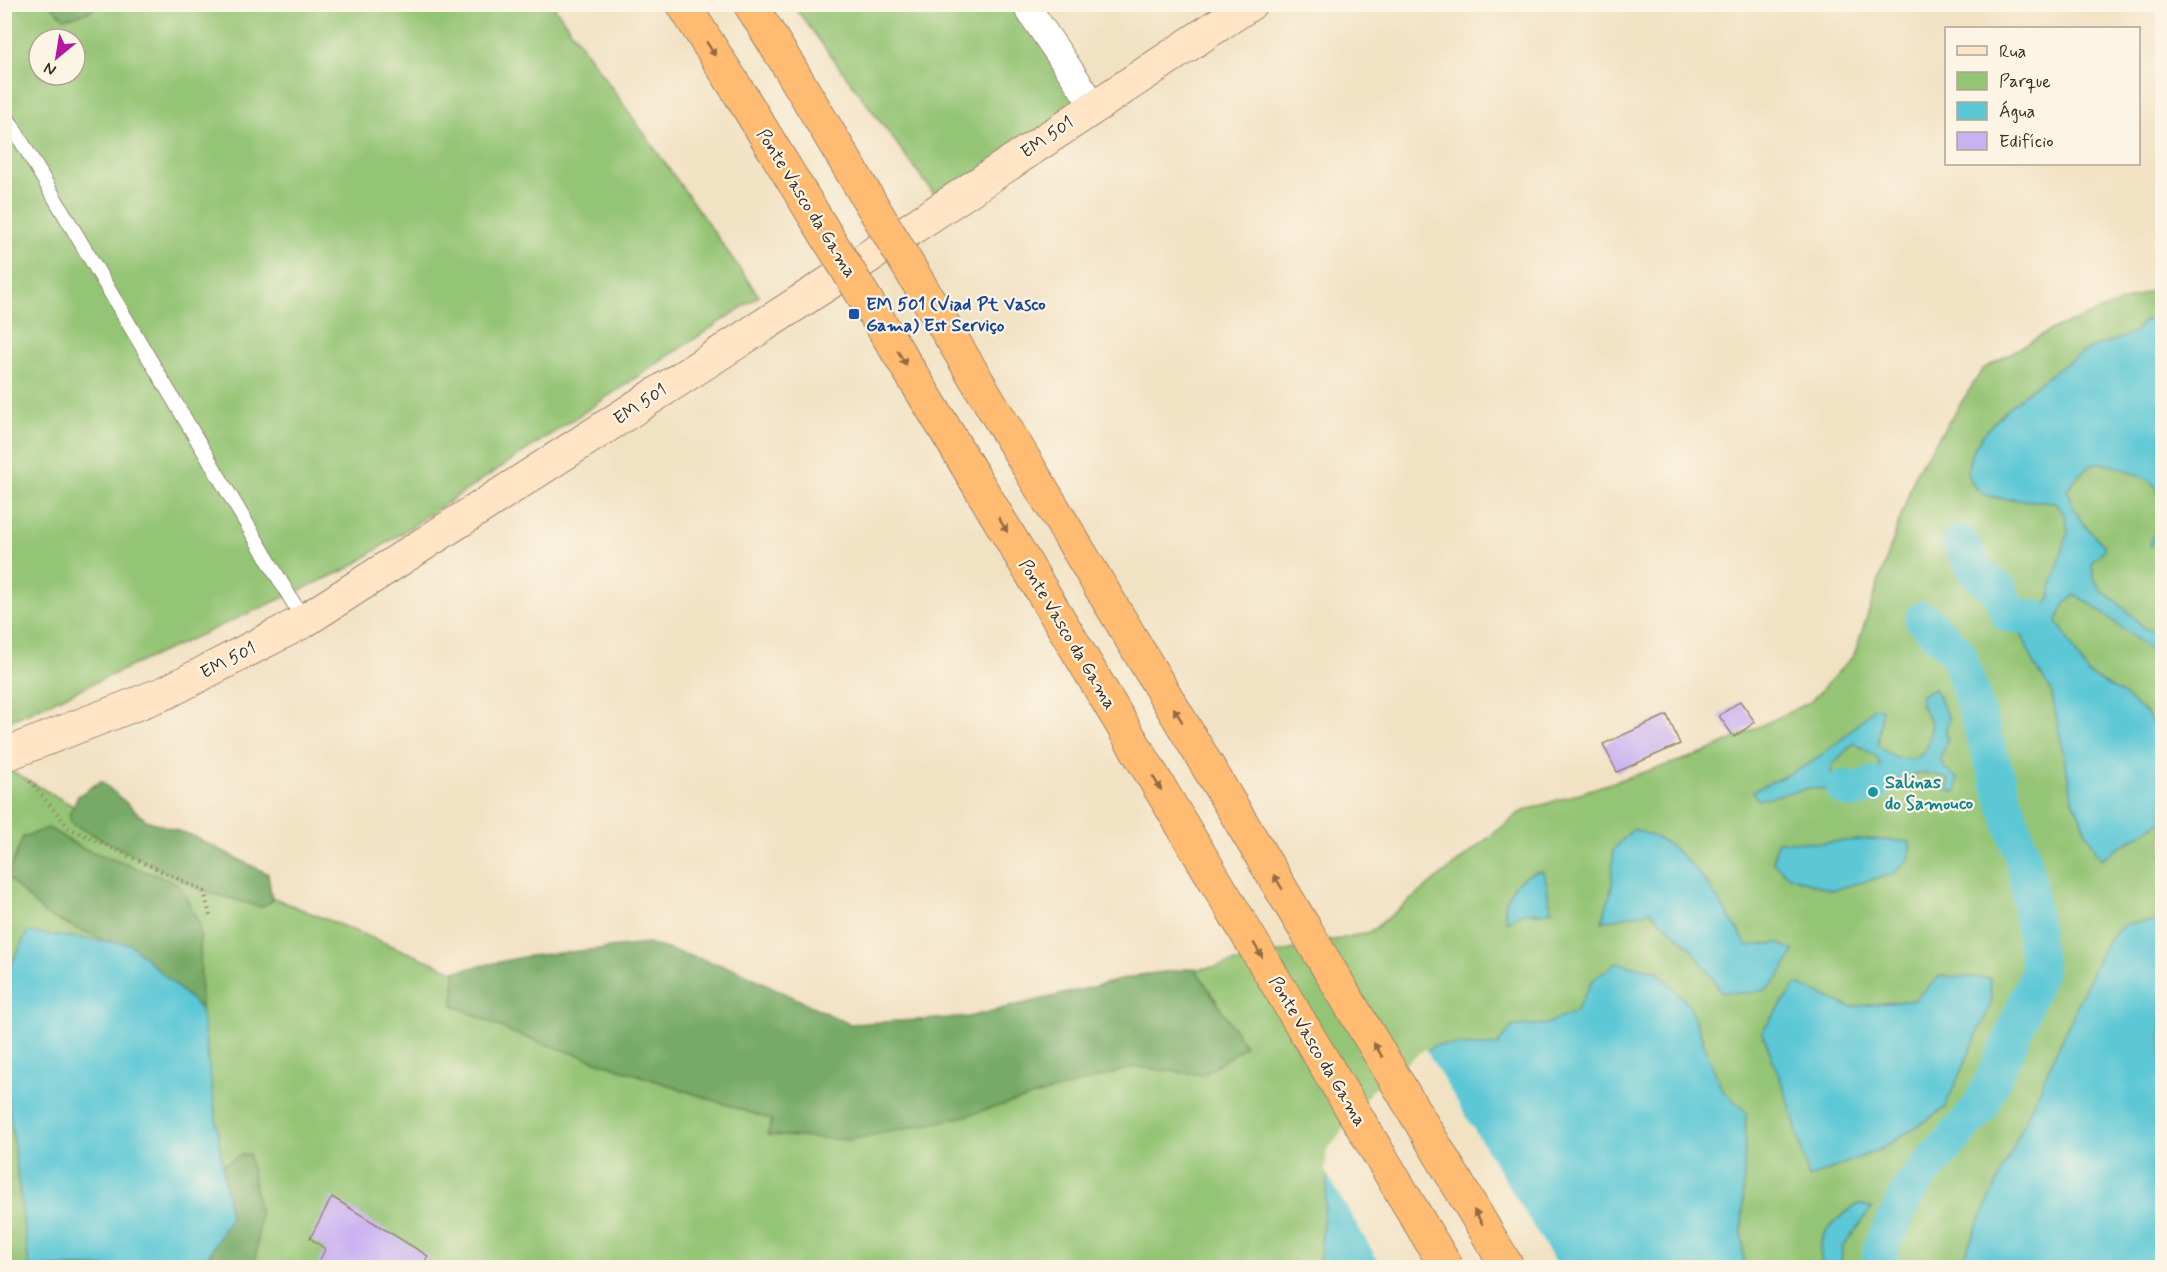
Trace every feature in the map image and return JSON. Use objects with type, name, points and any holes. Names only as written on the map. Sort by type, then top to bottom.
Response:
[{"type":"highway","name":"Ponte Vasco da Gama","points":[[683,4],[955,444],[1447,1268]]},
{"type":"highway","points":[[750,4],[1508,1268]]},
{"type":"main road","name":"EM 501","points":[[8,754],[167,692],[304,621],[832,280],[1250,4]]},
{"type":"street","points":[[1025,4],[1094,106]]},
{"type":"lane","points":[[4,112],[304,621]]},
{"type":"path","points":[[8,754],[69,828],[204,891],[210,916]]},
{"type":"green space","points":[[4,5],[553,5],[759,296],[349,568],[5,723]]},
{"type":"green space","points":[[50,5],[100,5],[86,13],[64,18]]},
{"type":"green space","points":[[793,5],[1025,5],[1094,106],[944,207]]},
{"type":"green space","name":"Salinas do Samouco","points":[[2162,286],[2162,1267],[5,1268],[5,772],[10,770],[138,843],[614,1036],[960,1062],[1141,975],[1215,967],[1370,932],[1521,812],[1704,753],[1810,702],[1854,655],[1916,472],[1983,369],[2049,331]]},
{"type":"green space","points":[[101,781],[146,820],[193,836],[268,874],[272,901],[261,907],[204,891],[72,824],[69,815],[78,796]]},
{"type":"green space","points":[[48,828],[80,847],[179,884],[200,925],[201,1009],[130,944],[106,941],[46,915],[7,877],[23,837]]},
{"type":"green space","points":[[649,944],[735,969],[849,1024],[968,1017],[1141,975],[1195,968],[1245,1046],[1203,1075],[1135,1067],[958,1118],[849,1140],[767,1135],[772,1120],[513,1033],[453,1005],[455,971],[529,956]]},
{"type":"green space","points":[[249,1154],[260,1217],[255,1267],[202,1268],[230,1218],[223,1165],[240,1155]]},
{"type":"water","points":[[2162,315],[2162,502],[2151,482],[2102,463],[2093,464],[2085,470],[2067,490],[2081,521],[2104,545],[2104,550],[2092,562],[2093,576],[2101,591],[2115,600],[2146,629],[2162,634],[2162,659],[2091,604],[2075,595],[2065,603],[2057,621],[2088,674],[2121,693],[2148,715],[2162,743],[2162,821],[2101,859],[2087,834],[2072,797],[2051,690],[2036,668],[2022,635],[2051,597],[2051,589],[2068,532],[2065,515],[2054,502],[2006,499],[1982,493],[1969,477],[1970,457],[1982,436],[2002,414],[2049,375],[2086,351],[2127,336],[2143,322]]},
{"type":"water","points":[[2162,512],[2162,544],[2157,547],[2150,545]]},
{"type":"water","points":[[1935,689],[1949,720],[1946,729],[1947,740],[1940,759],[1946,769],[1958,779],[1956,792],[1948,791],[1948,780],[1930,774],[1912,775],[1876,788],[1874,783],[1880,766],[1877,757],[1854,743],[1832,765],[1831,781],[1844,786],[1844,791],[1809,788],[1758,800],[1753,791],[1807,765],[1841,740],[1875,707],[1882,710],[1878,746],[1896,758],[1915,759],[1927,749],[1932,723],[1921,706],[1921,695]]},
{"type":"water","points":[[1633,829],[1659,839],[1673,848],[1698,872],[1748,946],[1778,943],[1794,951],[1774,983],[1760,991],[1750,993],[1722,992],[1690,947],[1650,911],[1602,922],[1612,887],[1613,850]]},
{"type":"water","points":[[1870,839],[1910,842],[1910,858],[1894,874],[1831,890],[1789,876],[1773,863],[1777,841],[1820,843]]},
{"type":"water","points":[[1542,871],[1552,910],[1540,913],[1527,912],[1507,922],[1506,904],[1513,888],[1526,876]]},
{"type":"water","points":[[2162,921],[2162,1267],[1959,1267],[2106,942],[2125,924]]},
{"type":"water","points":[[27,932],[130,944],[201,1009],[230,1218],[202,1267],[29,1267],[4,1067],[5,978]]},
{"type":"water","points":[[1616,963],[1657,971],[1689,1005],[1722,1090],[1746,1112],[1742,1234],[1744,1267],[1319,1268],[1330,1152],[1375,1092],[1435,1045],[1496,1046],[1513,1026],[1546,1024],[1575,1012],[1594,979]]},
{"type":"water","points":[[1940,976],[1990,978],[1991,1004],[1944,1109],[1883,1148],[1809,1178],[1790,1106],[1762,1031],[1797,984],[1850,1007],[1914,1000]]},
{"type":"water","points":[[1859,1204],[1872,1208],[1842,1248],[1841,1267],[1822,1267],[1821,1242],[1828,1228]]},
{"type":"pier","points":[[1425,1049],[1558,1267],[1382,1267],[1325,1171],[1327,1151],[1372,1090]]},
{"type":"building","points":[[1740,701],[1755,722],[1734,737],[1719,716]]},
{"type":"building","points":[[1667,715],[1680,744],[1617,772],[1603,744]]},
{"type":"building","points":[[332,1197],[428,1256],[421,1268],[316,1268],[325,1249],[310,1238]]},
{"type":"waterway","points":[[1960,543],[1977,572],[2000,591],[2008,614],[2035,618]]},
{"type":"waterway","points":[[1881,1268],[1880,1250],[1910,1188],[1979,1109],[2009,1045],[2039,970],[2026,868],[1958,653],[1923,619]]},
{"type":"waterway","points":[[1844,788],[1852,791],[1874,785]]},
{"type":"place","name":"EM 501 (Viad Pt Vasco Gama) Est Serviço","points":[[854,314]]},
{"type":"place","name":"Salinas do Samouco","points":[[1873,792]]}]
